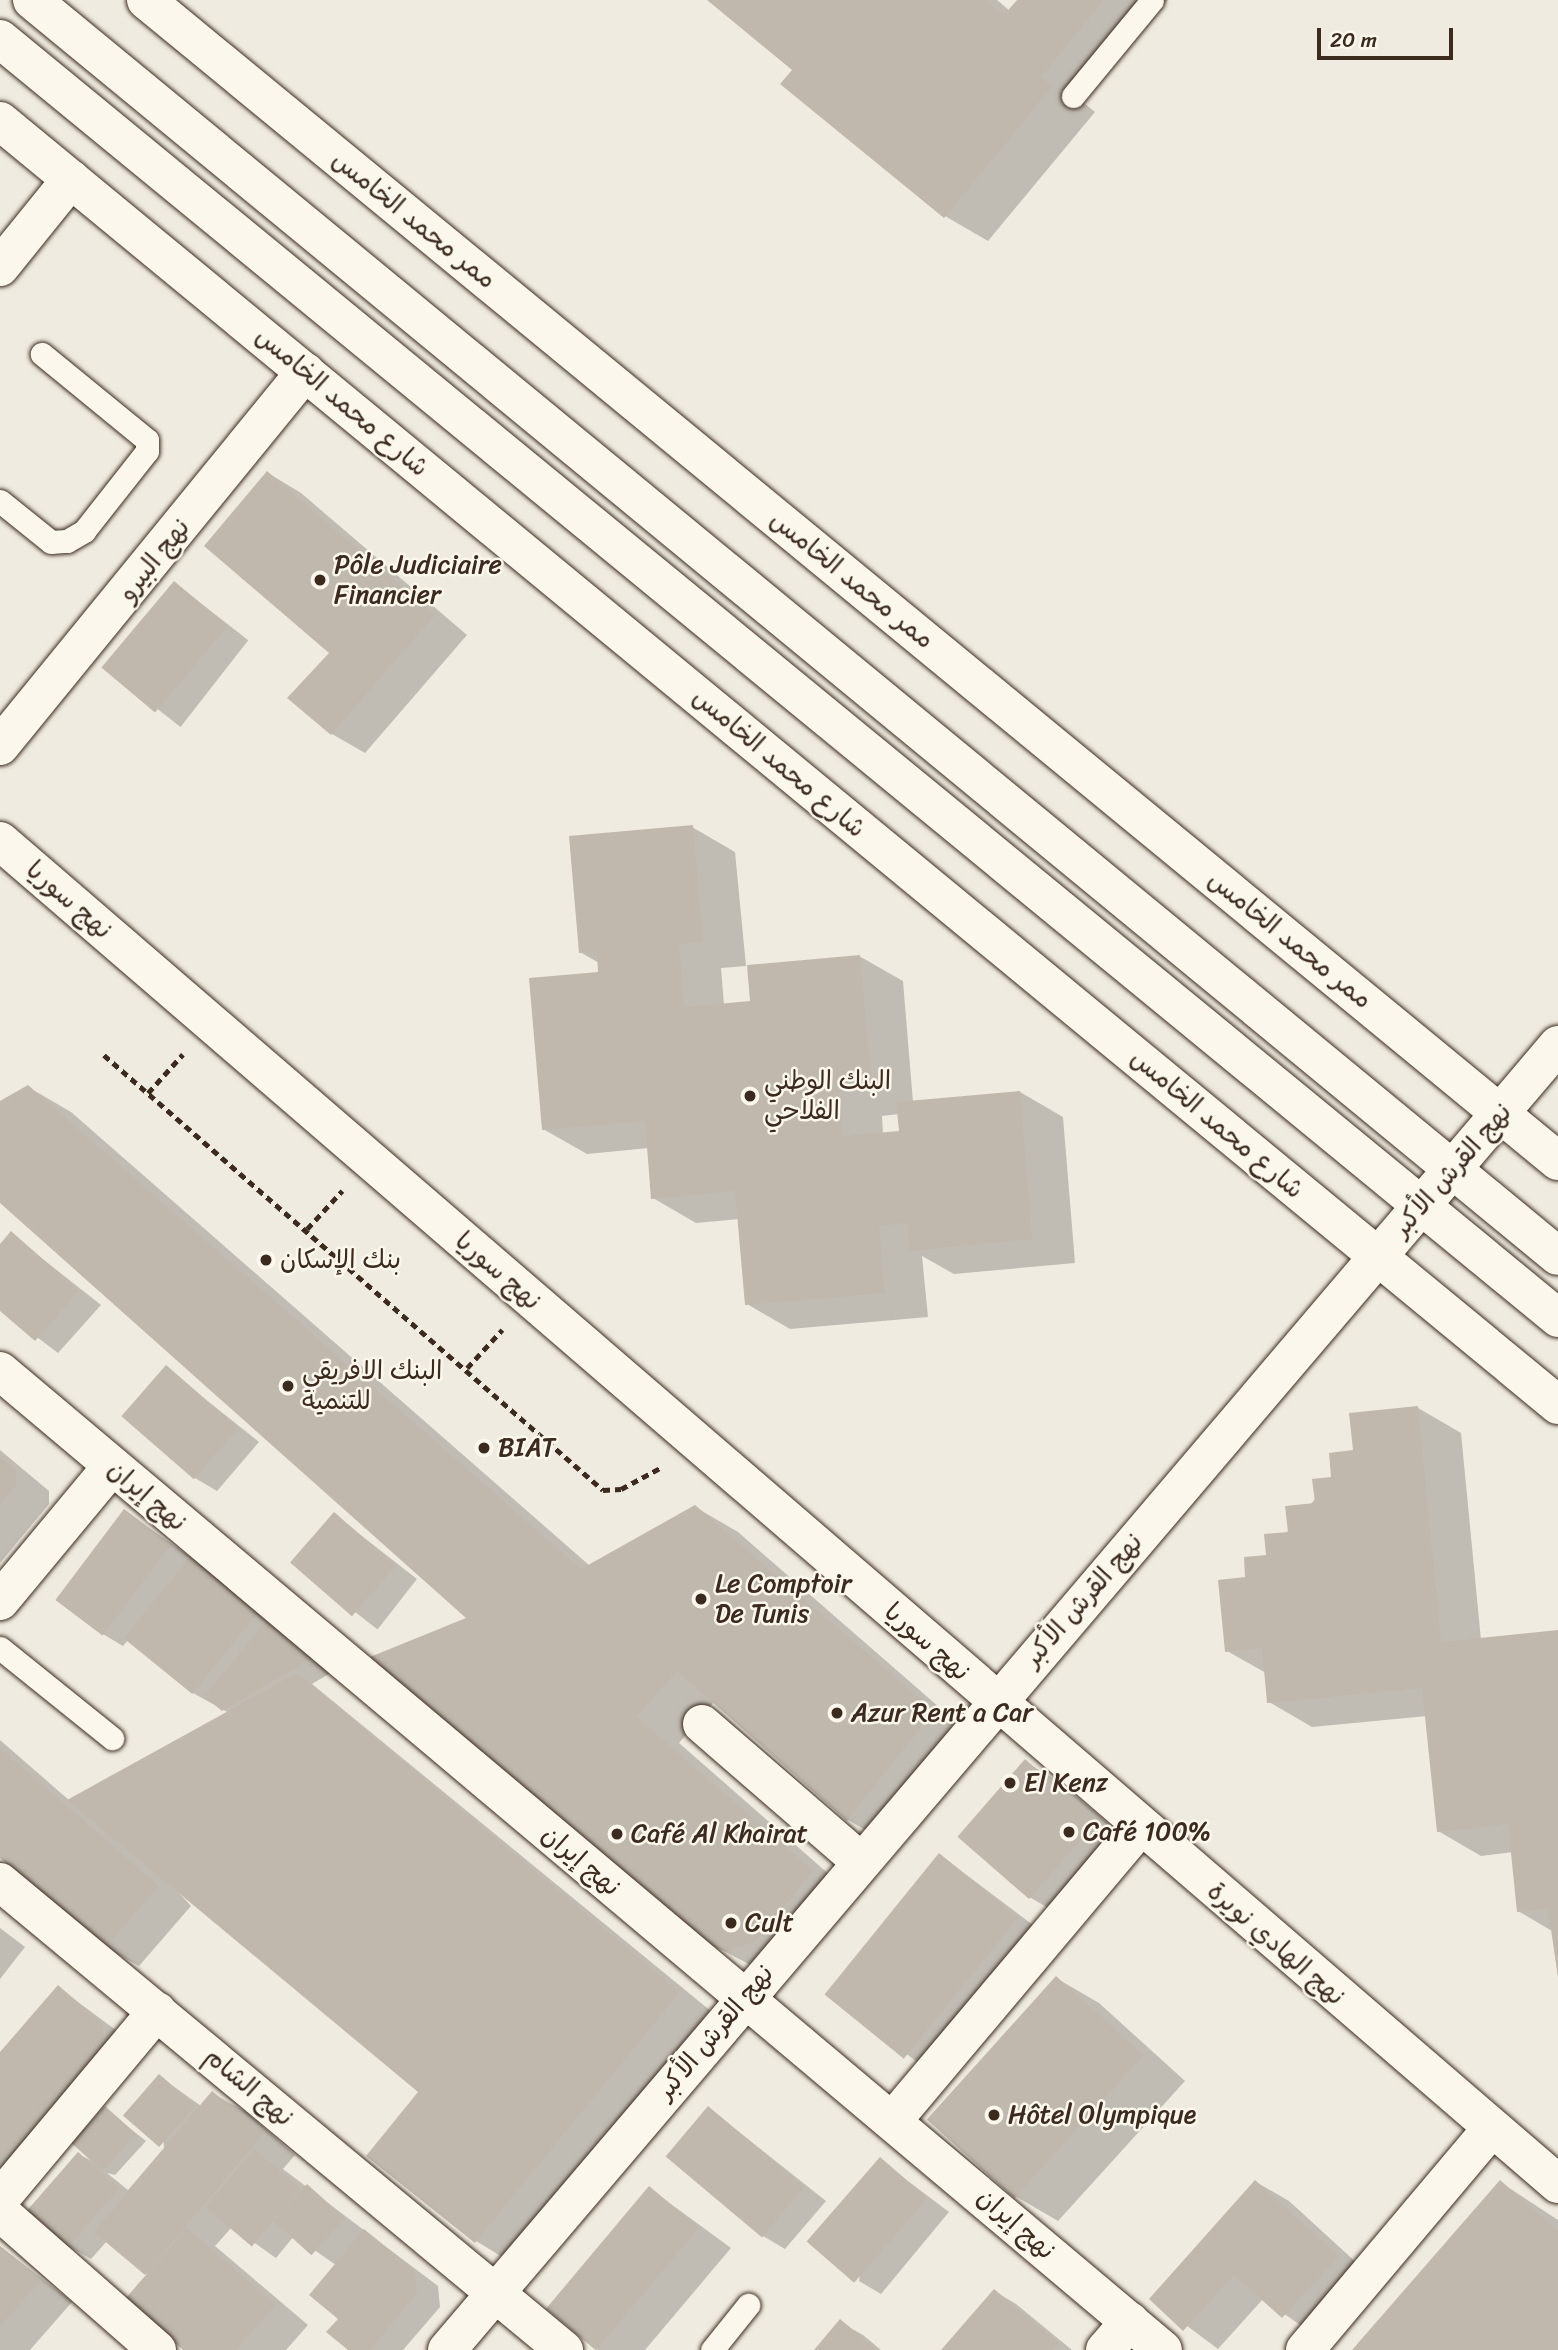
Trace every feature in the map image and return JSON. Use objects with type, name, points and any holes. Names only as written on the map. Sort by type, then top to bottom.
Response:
[{"type":"street","points":[[32,0],[1558,1256]]},
{"type":"street","name":"ممر محمد الخامس","points":[[146,0],[1558,1161]]},
{"type":"street","points":[[0,39],[1558,1318]]},
{"type":"street","name":"شارع محمد الخامس","points":[[0,121],[1558,1405]]},
{"type":"street","points":[[0,267],[71,179]]},
{"type":"street","name":"نهج البيرو","points":[[0,746],[305,372]]},
{"type":"street","name":"نهج سوريا","points":[[0,841],[996,1701]]},
{"type":"street","name":"نهج القرش الأكبر","points":[[447,2350],[996,1701],[1502,1114],[1558,1045]]},
{"type":"street","name":"نهج إيران","points":[[0,1371],[744,1998],[894,2119],[1163,2350]]},
{"type":"street","points":[[0,1601],[112,1466]]},
{"type":"street","name":"نهج الهادي نويرة","points":[[996,1701],[1558,2184]]},
{"type":"street","points":[[702,1724],[860,1861]]},
{"type":"street","points":[[894,2119],[1140,1827]]},
{"type":"street","name":"نهج الشام","points":[[0,1882],[564,2350]]},
{"type":"street","points":[[0,2199],[157,2011]]},
{"type":"street","points":[[1305,2350],[1492,2128]]},
{"type":"street","points":[[0,2212],[157,2350]]},
{"type":"street","points":[[1105,2350],[1130,2321]]},
{"type":"lane","points":[[1073,96],[1152,0]]},
{"type":"lane","points":[[0,501],[51,542],[67,541],[84,531],[147,451],[147,440],[42,354]]},
{"type":"lane","points":[[0,1648],[112,1738]]},
{"type":"lane","points":[[712,2350],[748,2305]]},
{"type":"path","points":[[148,1093],[211,1023]]},
{"type":"path","points":[[104,1055],[467,1368],[603,1490],[621,1489],[701,1446]]},
{"type":"path","points":[[307,1230],[370,1160]]},
{"type":"path","points":[[467,1368],[529,1298]]},
{"type":"building","points":[[707,0],[986,0],[1004,15],[1017,0],[1104,0],[1041,77],[1053,86],[944,218],[780,84],[792,70]]},
{"type":"building","name":"Pôle Judiciaire Financier","points":[[267,471],[435,615],[331,735],[287,698],[329,653],[204,546]]},
{"type":"building","points":[[174,581],[228,626],[155,713],[101,668]]},
{"type":"building","points":[[693,825],[703,942],[679,944],[684,1007],[750,1001],[747,965],[860,955],[872,1088],[839,1091],[843,1136],[899,1131],[896,1102],[1020,1091],[1032,1239],[909,1251],[907,1223],[879,1226],[885,1293],[745,1305],[735,1191],[651,1199],[645,1121],[542,1130],[529,978],[598,972],[597,952],[579,953],[569,836]]},
{"type":"building","points":[[28,1085],[581,1569],[695,1505],[922,1700],[921,1727],[847,1821],[677,1671],[637,1717],[813,1871],[756,1941],[726,1952],[694,1938],[370,1657],[466,1618],[0,1203],[0,1101]]},
{"type":"building","points":[[11,1231],[79,1291],[35,1341],[0,1311],[0,1244]]},
{"type":"building","points":[[166,1365],[238,1428],[194,1479],[121,1416]]},
{"type":"building","points":[[1418,1406],[1441,1642],[1558,1630],[1558,1977],[1548,1909],[1517,1912],[1508,1824],[1437,1832],[1422,1688],[1267,1703],[1262,1648],[1225,1652],[1218,1580],[1245,1577],[1244,1557],[1266,1555],[1264,1534],[1288,1532],[1285,1506],[1315,1503],[1312,1479],[1331,1477],[1329,1453],[1353,1450],[1349,1413]]},
{"type":"building","points":[[0,1457],[16,1470],[16,1485],[0,1504]]},
{"type":"building","points":[[124,1509],[171,1545],[103,1636],[55,1600]]},
{"type":"building","points":[[334,1512],[396,1566],[352,1616],[290,1563]]},
{"type":"building","points":[[190,1557],[258,1612],[192,1694],[124,1639]]},
{"type":"building","points":[[267,1620],[311,1659],[222,1711],[204,1696]]},
{"type":"building","points":[[297,1673],[680,1992],[475,2243],[366,2156],[418,2092],[67,1800]]},
{"type":"building","points":[[0,1748],[159,1886],[104,1949],[0,1858]]},
{"type":"building","points":[[1025,1759],[1097,1821],[1029,1899],[957,1837]]},
{"type":"building","points":[[939,1853],[1018,1917],[904,2059],[824,1994]]},
{"type":"building","points":[[1056,1976],[1144,2055],[1015,2198],[927,2119]]},
{"type":"building","points":[[58,1985],[103,2024],[103,2042],[0,2163],[0,2052]]},
{"type":"building","points":[[159,2074],[195,2105],[159,2147],[123,2116]]},
{"type":"building","points":[[212,2091],[263,2134],[145,2275],[94,2232]]},
{"type":"building","points":[[105,2106],[136,2134],[103,2171],[72,2143]]},
{"type":"building","points":[[708,2106],[805,2187],[762,2238],[666,2157]]},
{"type":"building","points":[[254,2149],[301,2188],[252,2246],[205,2207]]},
{"type":"building","points":[[78,2152],[120,2188],[68,2248],[26,2212]]},
{"type":"building","points":[[880,2157],[928,2198],[854,2283],[807,2242]]},
{"type":"building","points":[[1255,2180],[1339,2256],[1282,2318],[1234,2275],[1183,2331],[1149,2299]]},
{"type":"building","points":[[1500,2180],[1558,2231],[1558,2350],[1352,2350]]},
{"type":"building","points":[[307,2184],[345,2218],[311,2255],[274,2221]]},
{"type":"building","points":[[649,2186],[699,2228],[596,2350],[546,2309]]},
{"type":"building","points":[[187,2228],[276,2305],[236,2350],[183,2350],[125,2299]]},
{"type":"building","points":[[364,2229],[415,2271],[417,2293],[370,2350],[348,2350],[326,2332],[338,2319],[309,2295]]},
{"type":"building","points":[[0,2246],[40,2281],[0,2327]]},
{"type":"building","points":[[994,2289],[1059,2343],[1053,2350],[941,2350]]},
{"type":"building","points":[[840,2319],[877,2350],[814,2350]]},
{"type":"place","name":"Pôle Judiciaire Financier","points":[[320,580]]},
{"type":"place","name":"البنك الوطني الفلاحي","points":[[750,1096]]},
{"type":"place","name":"بنك الإسكان","points":[[266,1260]]},
{"type":"place","name":"البنك الافريقي للتنمية","points":[[288,1386]]},
{"type":"place","name":"BIAT","points":[[484,1448]]},
{"type":"place","name":"Le Comptoir De Tunis","points":[[701,1599]]},
{"type":"place","name":"Azur Rent a Car","points":[[837,1713]]},
{"type":"place","name":"El Kenz","points":[[1010,1783]]},
{"type":"place","name":"Café 100%","points":[[1069,1832]]},
{"type":"place","name":"Café Al Khairat","points":[[617,1834]]},
{"type":"place","name":"Cult","points":[[731,1923]]},
{"type":"place","name":"Hôtel Olympique","points":[[994,2115]]}]
